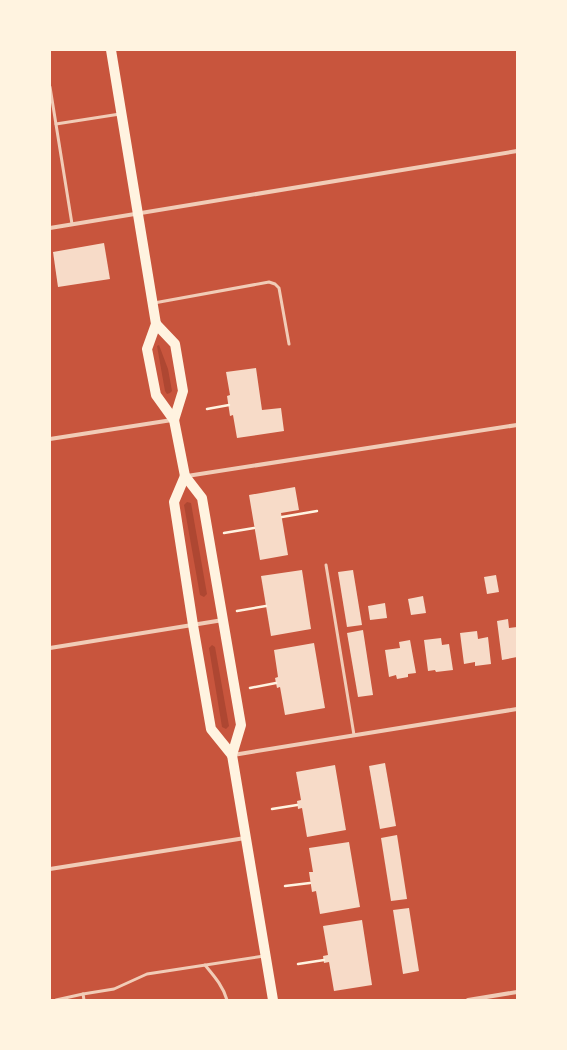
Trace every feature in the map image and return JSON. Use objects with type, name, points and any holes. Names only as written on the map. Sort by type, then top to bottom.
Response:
[{"type":"main road","points":[[111,50],[156,324],[147,349],[156,395],[174,420],[185,476],[202,498],[241,724],[232,755],[273,1000]]},
{"type":"main road","points":[[156,324],[175,344],[183,391],[174,420]]},
{"type":"main road","points":[[185,476],[174,502],[194,625],[212,729],[232,755]]},
{"type":"street","points":[[50,228],[517,151]]},
{"type":"street","points":[[50,439],[174,420]]},
{"type":"street","points":[[185,476],[517,425]]},
{"type":"street","points":[[50,648],[223,620]]},
{"type":"street","points":[[232,755],[517,709]]},
{"type":"street","points":[[50,869],[246,838]]},
{"type":"street","points":[[468,1000],[517,992]]},
{"type":"lane","points":[[50,87],[72,224]]},
{"type":"lane","points":[[56,124],[122,113]]},
{"type":"lane","points":[[152,304],[269,282],[275,284],[279,288],[289,344]]},
{"type":"lane","points":[[326,565],[354,735]]},
{"type":"lane","points":[[56,1000],[114,989],[147,974],[266,956]]},
{"type":"lane","points":[[205,965],[220,984],[227,1000]]},
{"type":"lane","points":[[83,994],[84,1000]]},
{"type":"path","points":[[207,409],[228,406]]},
{"type":"path","points":[[282,517],[318,511]]},
{"type":"path","points":[[224,533],[254,528]]},
{"type":"path","points":[[237,611],[266,606]]},
{"type":"path","points":[[250,688],[276,683]]},
{"type":"path","points":[[272,809],[298,805]]},
{"type":"path","points":[[285,886],[310,882]]},
{"type":"path","points":[[298,964],[324,960]]},
{"type":"shaded area","points":[[159,345],[168,369],[172,391],[167,394],[165,391],[157,346]]},
{"type":"shaded area","points":[[187,502],[191,503],[207,594],[204,597],[200,595],[184,505]]},
{"type":"shaded area","points":[[212,645],[215,647],[229,726],[226,729],[222,727],[209,648]]},
{"type":"building","points":[[104,243],[110,279],[58,287],[53,252]]},
{"type":"building","points":[[256,368],[262,410],[281,408],[284,431],[237,438],[233,415],[230,416],[227,396],[230,395],[226,372]]},
{"type":"building","points":[[295,487],[299,510],[281,513],[288,555],[260,560],[249,495]]},
{"type":"building","points":[[302,570],[311,629],[271,636],[261,576]]},
{"type":"building","points":[[353,570],[362,625],[347,627],[338,572]]},
{"type":"building","points":[[496,575],[499,592],[487,594],[484,577]]},
{"type":"building","points":[[423,596],[426,613],[411,615],[408,599]]},
{"type":"building","points":[[385,603],[387,618],[370,620],[368,606]]},
{"type":"building","points":[[508,619],[509,628],[517,627],[517,657],[502,660],[497,621]]},
{"type":"building","points":[[363,630],[373,695],[358,697],[347,633]]},
{"type":"building","points":[[477,631],[478,639],[488,637],[491,664],[475,666],[475,662],[464,664],[460,633]]},
{"type":"building","points":[[441,638],[442,645],[449,644],[453,670],[436,672],[435,670],[428,671],[424,640]]},
{"type":"building","points":[[410,640],[416,673],[408,674],[408,677],[397,679],[396,675],[389,677],[385,650],[400,648],[399,642]]},
{"type":"building","points":[[314,643],[325,708],[285,715],[280,687],[277,688],[275,678],[278,677],[274,650]]},
{"type":"building","points":[[385,763],[396,826],[380,829],[369,766]]},
{"type":"building","points":[[335,765],[346,830],[307,837],[302,808],[298,809],[297,801],[301,800],[296,772]]},
{"type":"building","points":[[397,835],[407,899],[391,901],[381,838]]},
{"type":"building","points":[[349,842],[360,907],[320,914],[316,891],[312,892],[309,872],[313,872],[309,848]]},
{"type":"building","points":[[409,908],[419,971],[403,974],[393,910]]},
{"type":"building","points":[[362,920],[372,985],[334,991],[329,962],[324,963],[323,956],[328,955],[323,926]]}]
